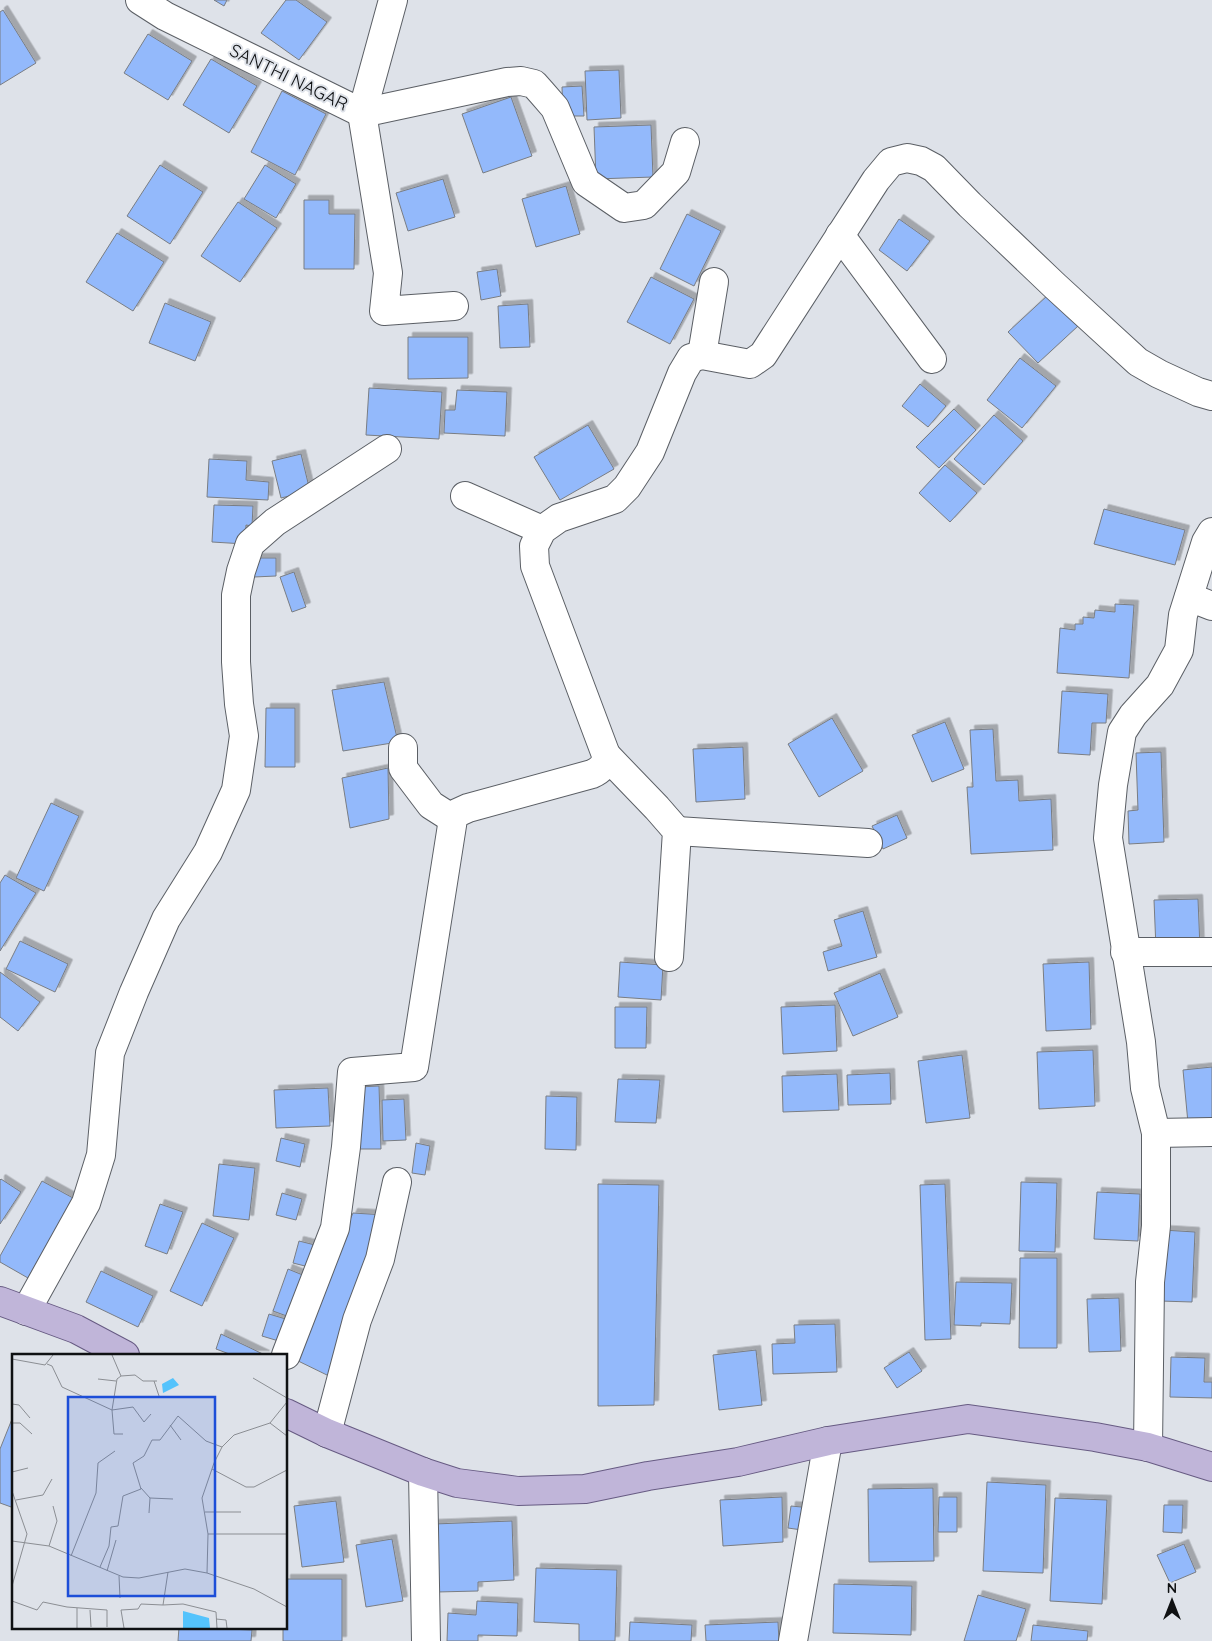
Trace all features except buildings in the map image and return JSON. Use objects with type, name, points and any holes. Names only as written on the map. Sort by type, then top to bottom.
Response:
[{"type":"main road","points":[[0,1301],[76,1329],[123,1354]]},
{"type":"main road","points":[[288,1414],[327,1433],[424,1472],[457,1483],[518,1491],[585,1489],[648,1476],[738,1462],[828,1441],[968,1419],[1095,1437],[1148,1447],[1212,1467]]},
{"type":"street","name":"SANTHI NAGAR","points":[[140,0],[165,16],[362,113],[393,0]]},
{"type":"street","points":[[454,306],[384,311],[388,273],[362,113],[507,82],[521,81],[534,84],[555,108],[586,182],[624,208],[644,205],[676,172],[685,142]]},
{"type":"street","points":[[669,957],[677,831],[606,755],[535,566],[534,546],[542,530],[559,518],[615,499],[627,487],[650,452],[682,373],[691,358],[702,355],[750,364],[762,355],[876,180],[892,162],[907,158],[921,161],[934,168],[1055,286],[1138,362],[1198,392],[1212,396]]},
{"type":"street","points":[[840,235],[932,359]]},
{"type":"street","points":[[702,355],[714,282]]},
{"type":"street","points":[[26,1311],[86,1203],[101,1155],[110,1053],[134,992],[166,918],[208,852],[236,790],[244,736],[239,704],[236,662],[236,596],[241,571],[250,544],[275,522],[387,449]]},
{"type":"street","points":[[465,496],[542,530]]},
{"type":"street","points":[[1148,1447],[1150,1282],[1156,1226],[1156,1133],[1145,1088],[1141,1042],[1108,838],[1112,785],[1122,732],[1133,715],[1160,686],[1179,650],[1183,615],[1200,602],[1206,542],[1212,532]]},
{"type":"street","points":[[403,748],[403,768],[432,804],[453,818]]},
{"type":"street","points":[[286,1354],[335,1228],[346,1147],[352,1072],[414,1067],[453,818],[457,813],[468,808],[592,774],[603,766],[606,755]]},
{"type":"street","points":[[677,831],[868,842]]},
{"type":"street","points":[[1126,952],[1212,952]]},
{"type":"street","points":[[1156,1133],[1212,1132]]},
{"type":"street","points":[[327,1433],[357,1320],[380,1259],[397,1182]]},
{"type":"street","points":[[793,1641],[828,1441]]},
{"type":"street","points":[[424,1472],[426,1641]]}]
